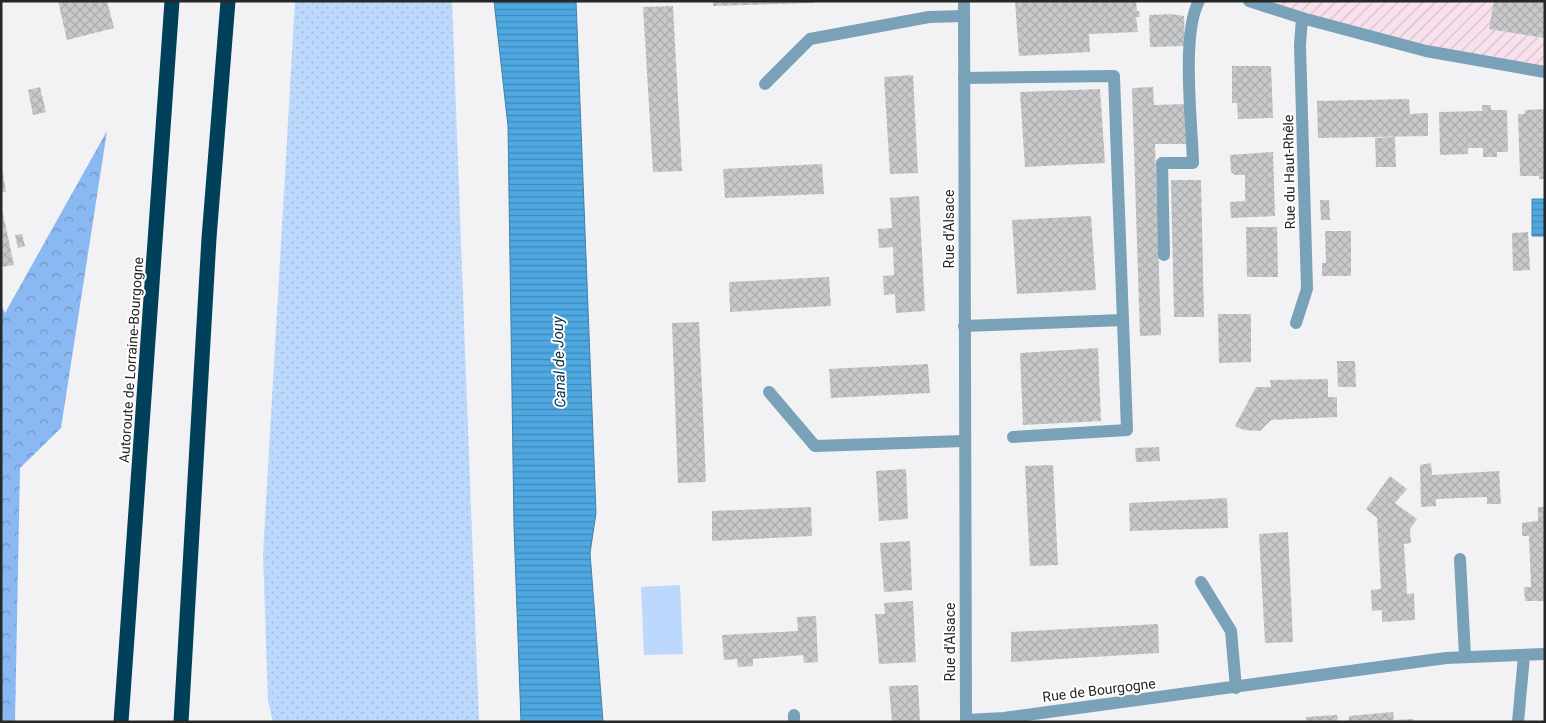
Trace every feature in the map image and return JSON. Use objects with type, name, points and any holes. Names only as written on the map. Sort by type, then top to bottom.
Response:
[{"type":"highway","name":"Autoroute de Lorraine-Bourgogne","points":[[121,722],[172,1]]},
{"type":"highway","points":[[180,722],[209,238],[228,1]]},
{"type":"street","name":"Rue d'Alsace","points":[[964,1],[966,721]]},
{"type":"street","points":[[1164,255],[1162,163],[1193,163],[1189,40],[1195,8],[1199,1]]},
{"type":"street","points":[[1250,1],[1302,18],[1426,51],[1545,72]]},
{"type":"street","points":[[765,84],[810,39],[929,17],[964,16]]},
{"type":"street","name":"Rue du Haut-Rhêle","points":[[1296,323],[1307,289],[1300,45],[1302,18]]},
{"type":"street","points":[[964,78],[1114,76],[1127,430],[1013,437]]},
{"type":"street","points":[[964,326],[1123,320]]},
{"type":"street","points":[[769,392],[815,446],[964,441]]},
{"type":"street","points":[[1460,559],[1466,656]]},
{"type":"street","points":[[1201,582],[1231,631],[1236,688]]},
{"type":"street","name":"Rue de Bourgogne","points":[[966,721],[1004,718],[1236,688],[1466,656],[1545,654]]},
{"type":"street","points":[[1518,722],[1524,656]]},
{"type":"shaded area","points":[[295,1],[452,1],[479,722],[273,722],[268,701],[263,554]]},
{"type":"shaded area","points":[[1249,1],[1545,1],[1545,72],[1426,51]]},
{"type":"shaded area","points":[[680,585],[683,654],[644,655],[641,587]]},
{"type":"green space","points":[[107,131],[61,428],[20,468],[15,722],[1,722],[1,305],[5,313]]},
{"type":"water","name":"Canal de Jouy","points":[[494,1],[576,1],[596,513],[590,553],[603,722],[521,722],[514,526],[508,126]]},
{"type":"water","points":[[1532,199],[1544,199],[1544,236],[1532,236]]},
{"type":"building","points":[[58,1],[107,1],[114,28],[67,40]]},
{"type":"building","points":[[713,1],[814,1],[814,3],[713,6]]},
{"type":"building","points":[[1015,1],[1136,1],[1140,17],[1136,17],[1138,32],[1089,34],[1090,52],[1019,56]]},
{"type":"building","points":[[1494,1],[1545,1],[1545,38],[1489,29]]},
{"type":"building","points":[[673,6],[682,171],[653,172],[643,7]]},
{"type":"building","points":[[1171,14],[1184,16],[1185,46],[1150,47],[1149,15]]},
{"type":"building","points":[[1232,66],[1271,66],[1273,118],[1238,119],[1237,103],[1232,103]]},
{"type":"building","points":[[913,75],[918,173],[890,174],[884,77]]},
{"type":"building","points":[[40,87],[46,112],[33,115],[28,90]]},
{"type":"building","points":[[1153,87],[1154,105],[1186,104],[1188,144],[1155,144],[1161,335],[1140,336],[1132,88]]},
{"type":"building","points":[[1100,89],[1105,163],[1025,167],[1020,92]]},
{"type":"building","points":[[1409,99],[1410,114],[1428,113],[1428,136],[1318,138],[1317,101]]},
{"type":"building","points":[[1482,105],[1491,105],[1491,110],[1507,110],[1508,152],[1497,152],[1497,157],[1483,157],[1483,148],[1468,148],[1468,154],[1440,155],[1439,112],[1482,111]]},
{"type":"building","points":[[1545,109],[1545,179],[1539,179],[1539,176],[1520,176],[1518,114],[1525,114],[1525,110]]},
{"type":"building","points":[[1395,137],[1396,167],[1376,167],[1375,138]]},
{"type":"building","points":[[1273,152],[1275,216],[1231,218],[1230,202],[1245,201],[1245,175],[1235,175],[1231,172],[1230,155]]},
{"type":"building","points":[[1,162],[6,192],[1,192]]},
{"type":"building","points":[[822,164],[824,194],[725,198],[723,169]]},
{"type":"building","points":[[1171,180],[1201,180],[1204,317],[1174,317]]},
{"type":"building","points":[[919,196],[925,311],[896,313],[895,294],[884,295],[883,276],[894,275],[893,247],[879,248],[878,229],[892,228],[890,198]]},
{"type":"building","points":[[1320,200],[1329,200],[1330,220],[1321,220]]},
{"type":"building","points":[[1,205],[14,265],[2,267],[1,266]]},
{"type":"building","points":[[1091,216],[1096,290],[1017,294],[1012,220]]},
{"type":"building","points":[[1246,227],[1277,227],[1278,277],[1247,277]]},
{"type":"building","points":[[1325,231],[1351,231],[1351,276],[1322,276],[1322,263],[1326,263]]},
{"type":"building","points":[[1528,232],[1530,270],[1513,271],[1512,233]]},
{"type":"building","points":[[22,234],[25,246],[18,248],[15,235]]},
{"type":"building","points":[[829,277],[831,306],[730,312],[729,282]]},
{"type":"building","points":[[1218,314],[1251,314],[1251,362],[1219,363]]},
{"type":"building","points":[[699,322],[706,482],[678,483],[672,323]]},
{"type":"building","points":[[1098,348],[1101,421],[1023,425],[1020,353]]},
{"type":"building","points":[[1337,361],[1355,361],[1356,387],[1338,387]]},
{"type":"building","points":[[928,364],[930,393],[831,398],[829,369]]},
{"type":"building","points":[[1328,379],[1328,397],[1337,397],[1337,417],[1271,420],[1260,431],[1244,430],[1235,426],[1256,387],[1271,387],[1270,380]]},
{"type":"building","points":[[1159,447],[1160,461],[1136,462],[1135,448]]},
{"type":"building","points":[[1431,463],[1432,475],[1499,471],[1501,504],[1487,504],[1487,497],[1436,499],[1436,506],[1421,507],[1420,465]]},
{"type":"building","points":[[1053,465],[1058,565],[1030,566],[1025,466]]},
{"type":"building","points":[[906,469],[908,519],[879,521],[876,471]]},
{"type":"building","points":[[1390,476],[1407,489],[1395,503],[1417,519],[1410,529],[1411,543],[1404,544],[1407,594],[1414,593],[1415,620],[1382,622],[1382,610],[1372,611],[1371,590],[1381,589],[1377,518],[1366,509]]},
{"type":"building","points":[[1227,498],[1228,528],[1130,531],[1129,503]]},
{"type":"building","points":[[811,507],[812,536],[712,541],[712,511]]},
{"type":"building","points":[[1538,507],[1545,507],[1545,601],[1525,601],[1524,587],[1531,587],[1529,536],[1522,536],[1522,523],[1538,521]]},
{"type":"building","points":[[1288,532],[1293,642],[1265,643],[1259,534]]},
{"type":"building","points":[[910,541],[912,590],[884,592],[880,543]]},
{"type":"building","points":[[913,601],[916,662],[879,664],[875,614],[885,614],[884,603]]},
{"type":"building","points":[[816,616],[818,662],[804,663],[803,655],[753,659],[753,666],[738,667],[737,659],[724,660],[722,635],[798,631],[797,617]]},
{"type":"building","points":[[1158,624],[1159,653],[1011,662],[1011,632]]},
{"type":"building","points":[[918,685],[920,722],[892,722],[889,686]]},
{"type":"building","points":[[1393,712],[1394,720],[1413,719],[1414,722],[1349,722],[1349,716]]},
{"type":"building","points":[[1337,715],[1338,722],[1306,722],[1306,717]]}]
